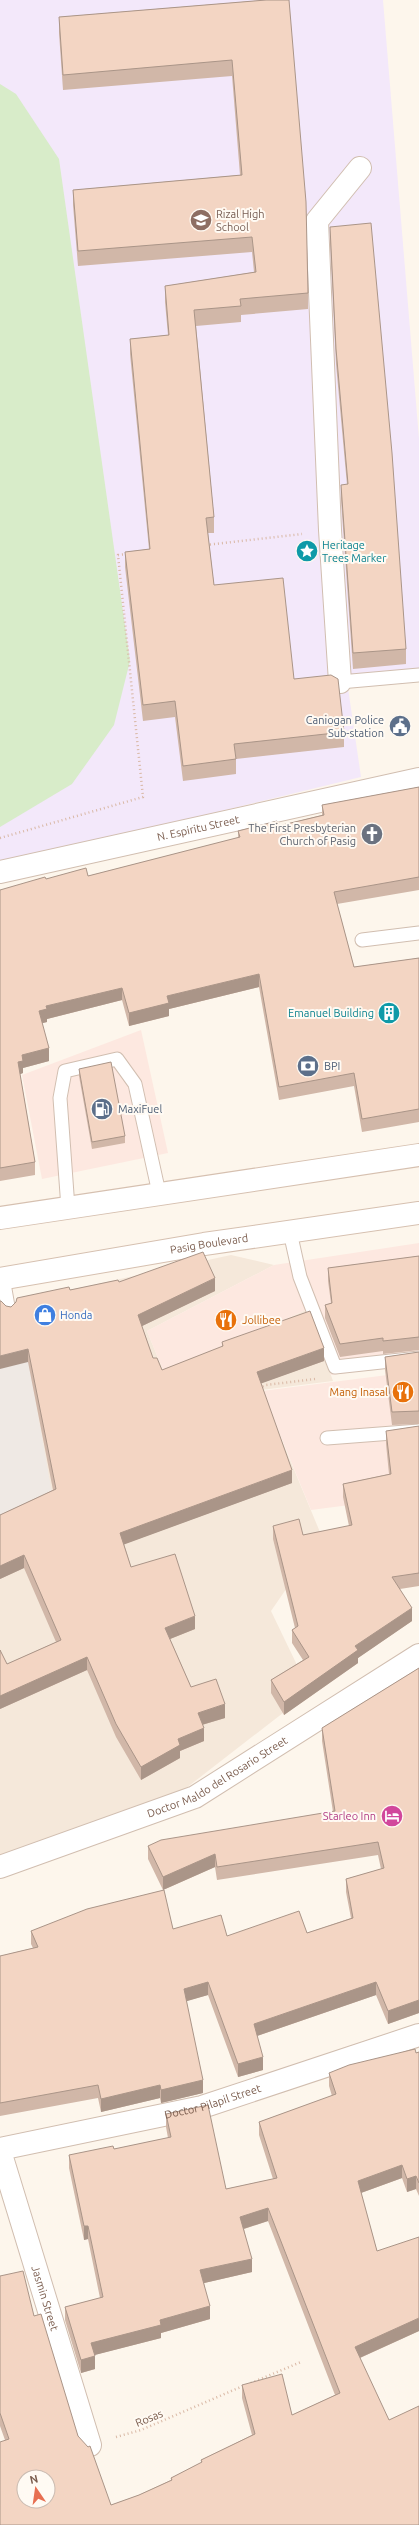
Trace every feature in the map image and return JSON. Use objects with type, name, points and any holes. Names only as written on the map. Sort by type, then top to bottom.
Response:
[{"type":"street","points":[[340,682],[330,530],[317,221],[360,168]]},
{"type":"street","name":"N. Espiritu Street","points":[[0,872],[419,778]]},
{"type":"street","points":[[0,1218],[419,1155]]},
{"type":"street","name":"Pasig Boulevard","points":[[1,1278],[419,1213]]},
{"type":"street","name":"Doctor Maldo del Rosario Street","points":[[0,1867],[195,1797],[419,1655]]},
{"type":"street","name":"Doctor Pilapil Street","points":[[0,2150],[202,2106],[419,2035]]},
{"type":"street","name":"Jasmin Street","points":[[0,2150],[90,2445]]},
{"type":"lane","points":[[340,682],[419,675]]},
{"type":"lane","points":[[362,940],[419,933]]},
{"type":"lane","points":[[68,1208],[60,1098],[65,1071],[117,1059],[135,1084],[159,1194]]},
{"type":"lane","points":[[290,1232],[304,1286],[335,1367],[419,1358]]},
{"type":"lane","points":[[1,1278],[9,1312]]},
{"type":"lane","points":[[327,1438],[419,1431]]},
{"type":"path","points":[[204,545],[330,530]]},
{"type":"path","points":[[0,838],[143,797],[118,555],[133,553]]},
{"type":"path","points":[[252,1392],[266,1385]]},
{"type":"path","name":"Rosas","points":[[90,2445],[141,2430],[301,2362]]},
{"type":"shaded area","name":"Rizal High School","points":[[0,0],[383,0],[419,439],[419,679],[348,688],[361,777],[0,865]]},
{"type":"shaded area","points":[[141,1030],[168,1153],[42,1179],[22,1075]]},
{"type":"shaded area","name":"Jollibee","points":[[419,1243],[419,1364],[331,1375],[308,1309],[165,1375],[147,1331],[274,1265]]},
{"type":"shaded area","points":[[231,1255],[274,1265],[147,1331],[165,1375],[308,1309],[333,1381],[261,1390],[322,1537],[271,1611],[310,1692],[181,1792],[0,1856],[0,1524],[18,1301]]},
{"type":"shaded area","points":[[18,1301],[53,1499],[0,1524],[0,1305]]},
{"type":"shaded area","points":[[419,1371],[419,1496],[311,1510],[262,1391]]},
{"type":"green space","points":[[0,84],[16,94],[59,159],[130,661],[114,725],[72,784],[0,827]]},
{"type":"building","points":[[266,0],[289,0],[306,202],[308,293],[240,299],[241,306],[194,310],[214,517],[206,518],[214,585],[283,578],[294,679],[331,675],[338,679],[344,732],[234,744],[236,759],[183,766],[175,701],[143,705],[125,552],[150,549],[130,339],[169,335],[165,286],[256,272],[252,237],[78,251],[73,190],[242,175],[232,60],[63,75],[59,17]]},
{"type":"building","points":[[371,223],[392,453],[406,649],[353,653],[341,485],[348,484],[336,349],[330,227]]},
{"type":"building","points":[[419,787],[419,877],[334,892],[354,967],[419,958],[419,1109],[362,1119],[354,1073],[279,1087],[259,974],[167,996],[169,1003],[129,1013],[122,988],[46,1006],[47,1009],[39,1011],[49,1048],[22,1055],[23,1061],[18,1062],[35,1162],[0,1168],[0,890],[45,877],[46,879],[86,868],[88,876],[240,837],[238,831],[277,821],[278,826],[324,815],[322,805]]},
{"type":"building","name":"MaxiFuel","points":[[111,1062],[125,1136],[92,1142],[79,1069]]},
{"type":"building","points":[[203,1252],[215,1278],[138,1315],[153,1358],[157,1358],[162,1370],[223,1346],[222,1342],[310,1311],[324,1348],[257,1372],[292,1470],[120,1533],[131,1567],[175,1554],[195,1616],[165,1628],[191,1687],[216,1679],[225,1704],[198,1713],[204,1728],[178,1739],[180,1745],[141,1767],[116,1724],[87,1657],[0,1696],[0,1650],[7,1664],[61,1640],[24,1555],[0,1566],[0,1515],[56,1489],[28,1349],[0,1356],[0,1301],[6,1306],[11,1307],[16,1302],[17,1298],[69,1287],[70,1290],[118,1280],[119,1282]]},
{"type":"building","points":[[419,1256],[419,1337],[383,1341],[383,1338],[340,1344],[325,1305],[332,1303],[328,1268]]},
{"type":"building","name":"Mang Inasal","points":[[419,1352],[419,1411],[392,1412],[385,1357]]},
{"type":"building","points":[[419,1426],[419,1573],[392,1577],[412,1608],[355,1646],[358,1650],[284,1702],[271,1680],[309,1657],[292,1630],[298,1626],[273,1526],[299,1519],[303,1535],[352,1525],[343,1484],[391,1474],[386,1431]]},
{"type":"building","points":[[419,1668],[419,2000],[388,2011],[376,1982],[254,2024],[263,2057],[238,2064],[208,1982],[184,1989],[203,2080],[161,2090],[160,2085],[101,2099],[98,2085],[0,2103],[0,1956],[38,1947],[31,1931],[87,1909],[164,1890],[173,1929],[221,1915],[227,1936],[299,1911],[307,1933],[353,1918],[346,1879],[384,1868],[378,1842],[217,1867],[215,1854],[163,1877],[148,1846],[161,1840],[335,1811],[322,1728]]},
{"type":"building","points":[[415,2049],[416,2053],[419,2052],[419,2183],[416,2176],[407,2179],[402,2165],[358,2181],[377,2251],[419,2237],[419,2318],[355,2347],[389,2420],[419,2406],[419,2525],[0,2525],[0,2442],[9,2439],[0,2413],[0,2276],[23,2271],[34,2316],[41,2314],[78,2436],[88,2447],[90,2446],[111,2505],[139,2495],[172,2480],[171,2478],[202,2462],[201,2460],[255,2434],[242,2385],[282,2374],[292,2415],[340,2393],[268,2208],[240,2217],[252,2259],[200,2270],[210,2306],[160,2320],[161,2325],[91,2343],[95,2356],[81,2360],[65,2307],[103,2297],[88,2226],[84,2226],[69,2155],[113,2146],[114,2149],[171,2137],[166,2114],[208,2105],[226,2189],[277,2178],[259,2122],[336,2094],[329,2073],[349,2065]]},
{"type":"place","name":"Rizal High School","points":[[201,220]]},
{"type":"place","name":"Heritage Trees Marker","points":[[307,551]]},
{"type":"place","name":"Caniogan Police Sub-station","points":[[400,726]]},
{"type":"place","name":"The First Presbyterian Church of Pasig","points":[[372,834]]},
{"type":"place","name":"Emanuel Building","points":[[389,1013]]},
{"type":"place","name":"BPI","points":[[308,1066]]},
{"type":"place","name":"MaxiFuel","points":[[102,1109]]},
{"type":"place","name":"Honda","points":[[45,1315]]},
{"type":"place","name":"Jollibee","points":[[226,1320]]},
{"type":"place","name":"Mang Inasal","points":[[403,1392]]},
{"type":"place","name":"Starleo Inn","points":[[392,1816]]}]
